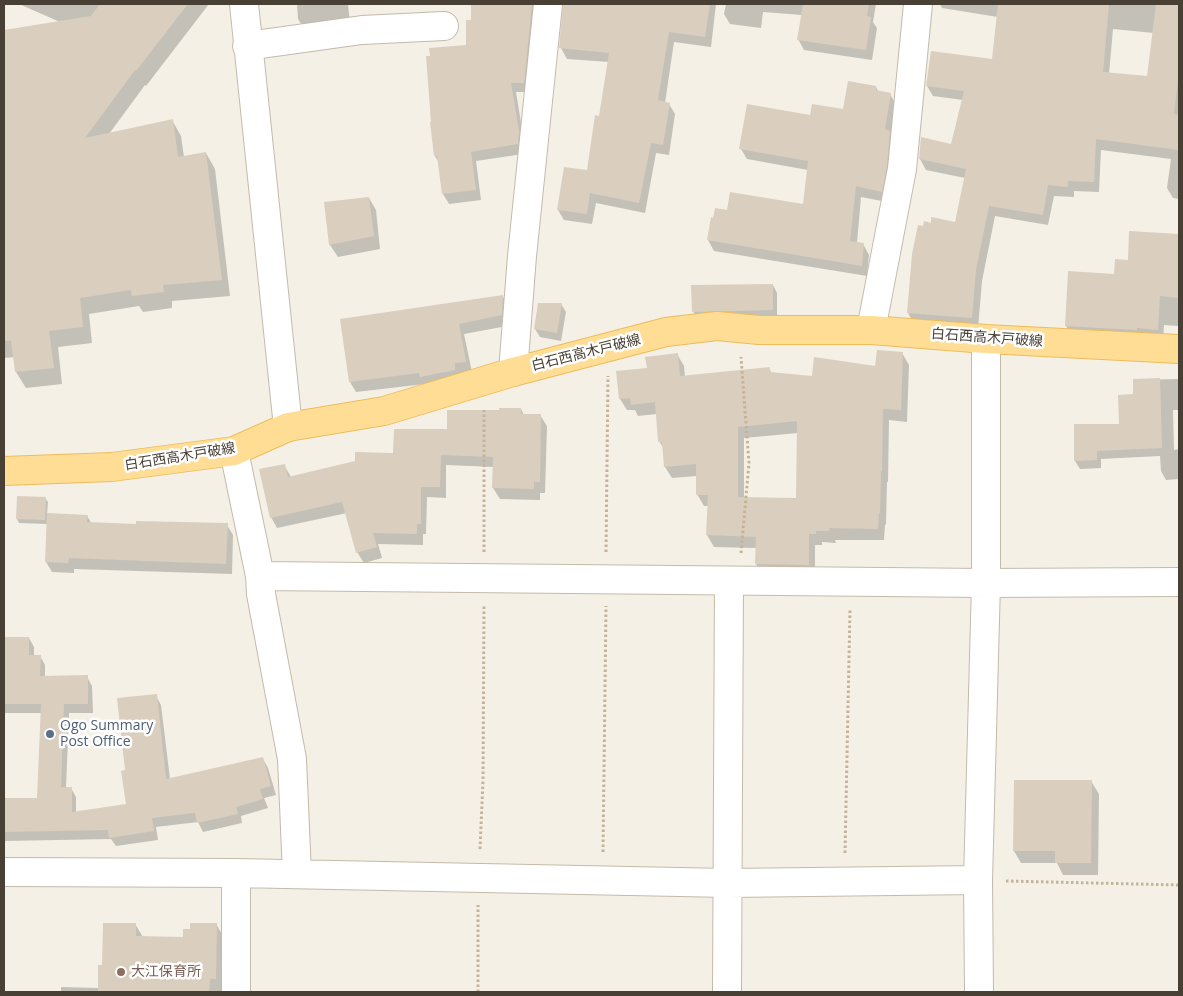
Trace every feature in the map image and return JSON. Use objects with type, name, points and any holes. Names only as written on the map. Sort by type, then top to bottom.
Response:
[{"type":"main road","name":"白石西高木戸破線","points":[[4,472],[112,467],[234,451],[288,427],[384,411],[513,372],[666,332],[717,326],[759,330],[871,330],[986,339],[1179,349]]},
{"type":"street","points":[[244,4],[288,427]]},
{"type":"street","points":[[513,372],[522,256],[548,4]]},
{"type":"street","points":[[871,330],[902,169],[918,4]]},
{"type":"street","points":[[248,46],[362,30],[444,26]]},
{"type":"street","points":[[980,992],[978,880],[986,584],[986,339]]},
{"type":"street","points":[[234,451],[260,576],[261,594],[292,759],[298,874]]},
{"type":"street","points":[[260,576],[986,584],[1179,582]]},
{"type":"street","points":[[727,992],[733,581]]},
{"type":"street","points":[[4,872],[236,873],[728,883],[978,880]]},
{"type":"street","points":[[236,873],[236,992]]},
{"type":"path","points":[[733,581],[749,463],[739,328]]},
{"type":"path","points":[[606,559],[609,347]]},
{"type":"path","points":[[478,992],[478,878],[483,780],[484,381]]},
{"type":"path","points":[[844,882],[852,582]]},
{"type":"path","points":[[602,880],[606,598]]},
{"type":"path","points":[[978,880],[1179,885]]},
{"type":"building","points":[[100,4],[188,4],[135,70],[85,138],[173,119],[178,157],[206,152],[222,280],[163,285],[164,292],[132,296],[131,290],[80,298],[83,327],[49,331],[54,368],[15,372],[11,341],[4,341],[4,30],[91,16]]},
{"type":"building","points":[[471,4],[532,4],[524,83],[511,83],[519,131],[518,144],[471,152],[476,190],[442,194],[437,156],[434,156],[430,122],[426,56],[430,56],[429,48],[466,45],[466,20],[471,20]]},
{"type":"building","points":[[563,4],[710,4],[705,37],[669,32],[658,100],[670,103],[663,145],[651,143],[639,203],[590,193],[587,214],[557,210],[564,167],[587,170],[595,115],[599,116],[609,53],[559,48]]},
{"type":"building","points":[[803,4],[869,4],[867,16],[871,17],[866,50],[797,40]]},
{"type":"building","points":[[998,4],[1109,4],[1103,72],[1147,76],[1156,4],[1179,4],[1179,70],[1174,114],[1179,115],[1179,150],[1096,139],[1094,182],[1068,181],[1068,187],[1048,185],[1043,215],[989,206],[976,270],[972,318],[907,313],[912,254],[918,225],[923,226],[924,221],[931,223],[931,217],[955,222],[966,169],[919,159],[921,137],[951,144],[964,91],[926,86],[931,51],[992,59]]},
{"type":"building","points":[[848,81],[876,86],[876,90],[891,93],[885,129],[890,131],[887,167],[882,192],[856,186],[850,241],[864,243],[862,266],[707,240],[711,217],[713,218],[715,208],[727,210],[730,192],[803,204],[808,161],[739,149],[747,104],[810,115],[812,104],[843,109]]},
{"type":"building","points":[[369,197],[374,236],[329,245],[324,202]]},
{"type":"building","points":[[1129,231],[1179,234],[1179,298],[1160,296],[1158,330],[1065,326],[1068,271],[1114,274],[1115,259],[1128,260]]},
{"type":"building","points":[[773,284],[773,310],[692,312],[691,285]]},
{"type":"building","points":[[503,295],[502,315],[459,324],[466,362],[455,363],[455,370],[420,377],[419,373],[349,382],[340,319]]},
{"type":"building","points":[[538,303],[562,303],[557,333],[534,329]]},
{"type":"building","points":[[877,350],[903,352],[901,410],[883,409],[882,471],[878,529],[829,528],[830,531],[816,531],[816,534],[809,534],[809,565],[755,564],[756,537],[706,535],[708,495],[696,495],[696,464],[664,467],[662,442],[658,442],[655,402],[631,405],[630,398],[619,399],[616,371],[647,368],[645,357],[678,353],[680,376],[770,367],[770,372],[812,376],[814,357],[875,366]],"holes":[[[797,421],[796,498],[738,497],[738,427]]]},
{"type":"building","points":[[1160,378],[1162,448],[1097,451],[1097,460],[1074,461],[1074,424],[1119,424],[1118,395],[1133,394],[1133,379]]},
{"type":"building","points":[[499,408],[521,408],[521,414],[541,414],[540,482],[534,482],[534,489],[492,488],[493,457],[441,455],[440,487],[421,487],[421,524],[417,524],[417,534],[373,533],[377,547],[356,553],[342,502],[270,518],[259,469],[285,464],[288,477],[355,461],[355,452],[393,453],[394,429],[447,429],[447,410],[499,410]]},
{"type":"building","points":[[17,496],[46,497],[45,520],[16,519]]},
{"type":"building","points":[[47,513],[88,515],[87,522],[136,524],[136,521],[228,523],[226,564],[69,558],[68,563],[45,562]]},
{"type":"building","points":[[4,637],[29,637],[29,655],[41,655],[40,676],[88,675],[88,704],[64,704],[61,787],[72,787],[72,812],[126,804],[121,771],[125,770],[117,698],[157,694],[166,779],[263,757],[271,786],[260,789],[263,799],[236,807],[238,814],[197,823],[195,813],[152,818],[154,831],[109,838],[108,830],[4,832],[4,798],[37,798],[41,704],[4,704]]},
{"type":"building","points":[[1014,780],[1092,780],[1091,863],[1055,863],[1055,851],[1013,851]]},
{"type":"building","points":[[103,923],[136,923],[136,936],[183,937],[183,929],[190,929],[190,923],[217,923],[216,979],[210,979],[209,992],[98,992],[98,965],[102,965]]},
{"type":"place","name":"Ogo Summary Post Office","points":[[50,734]]},
{"type":"place","name":"大江保育所","points":[[121,972]]}]
